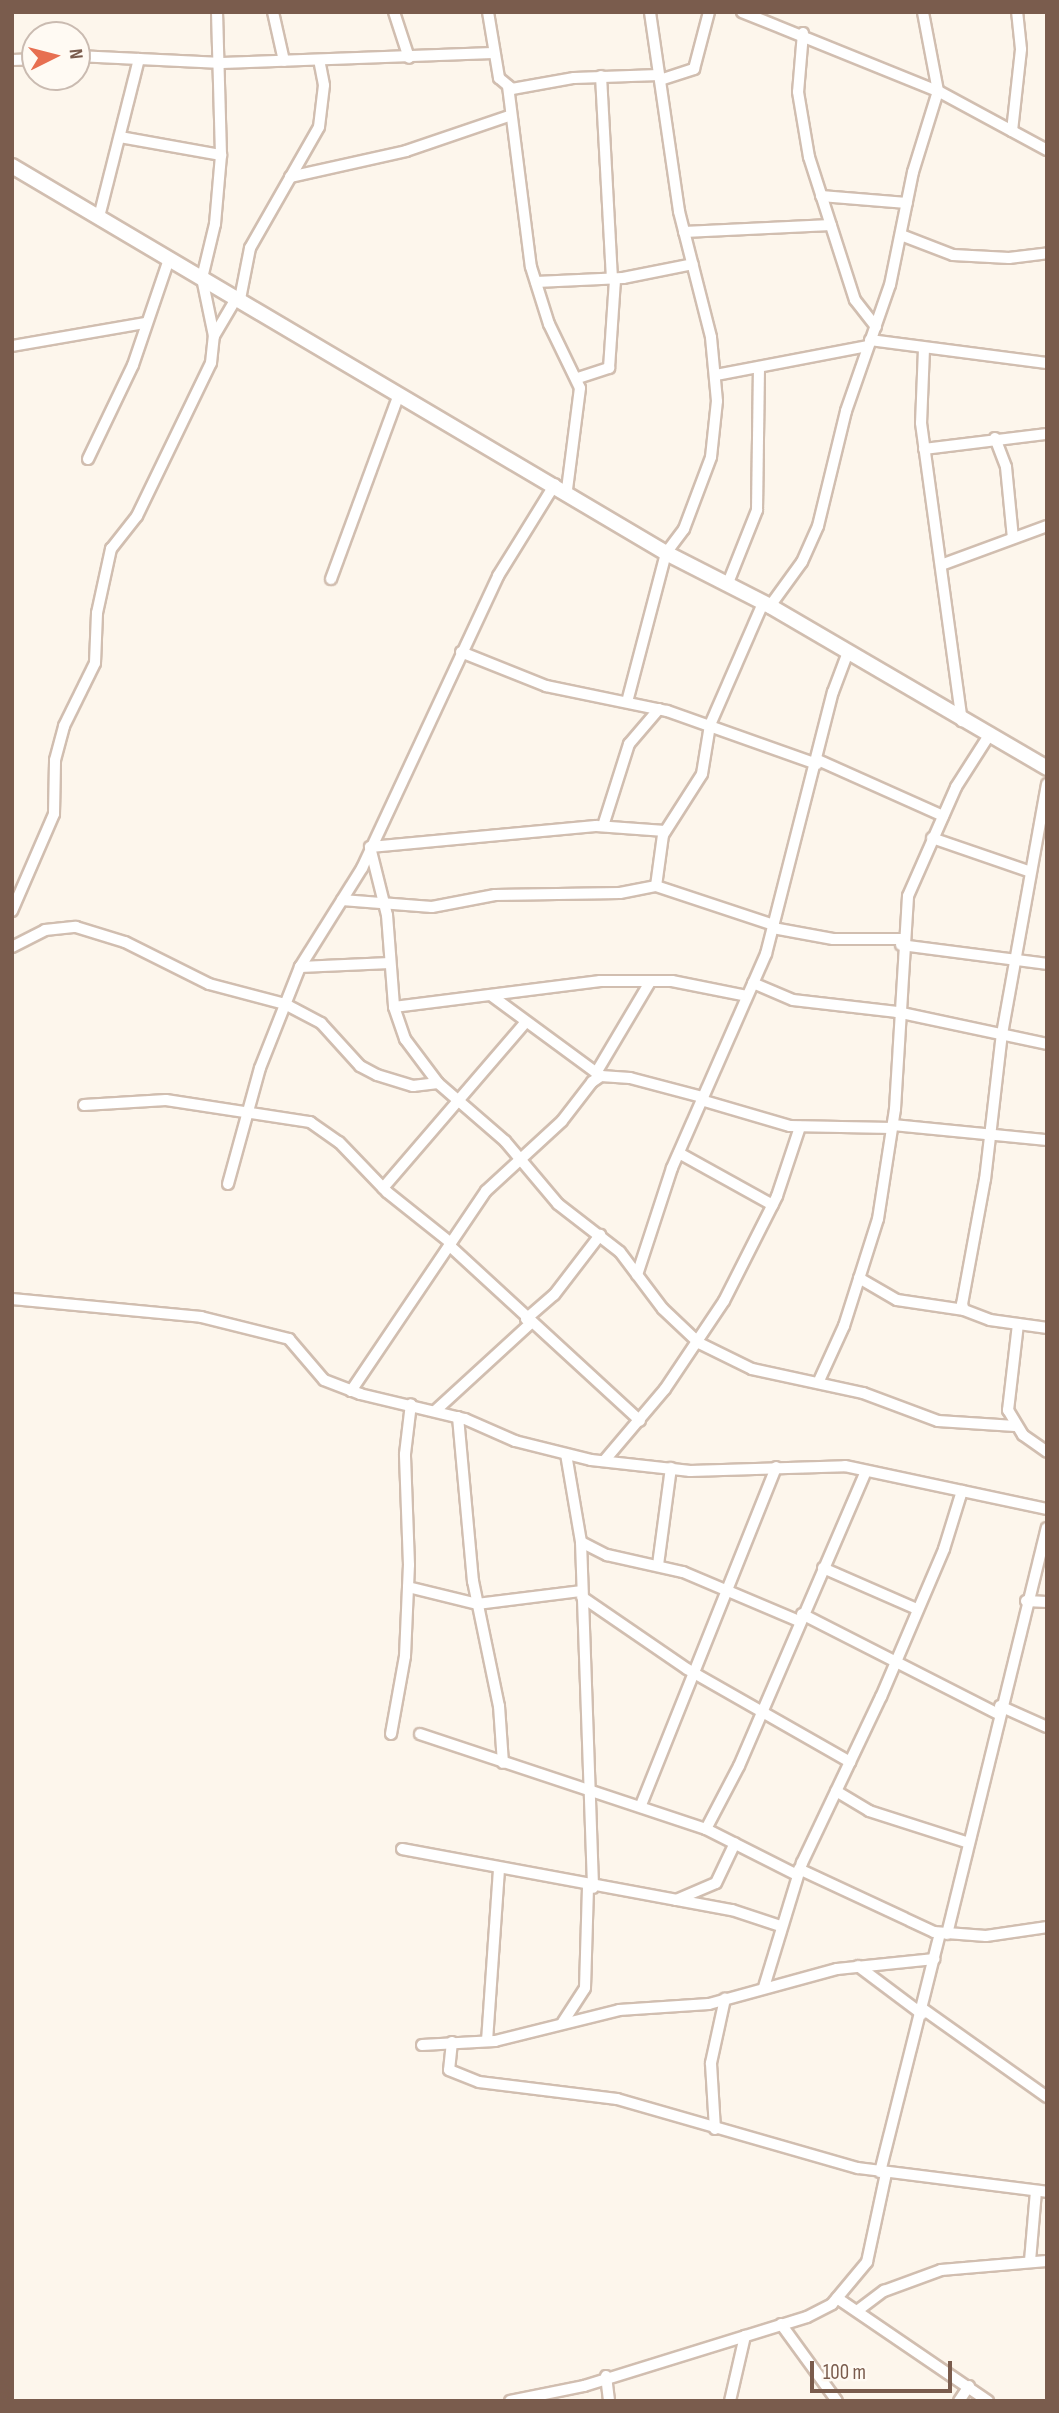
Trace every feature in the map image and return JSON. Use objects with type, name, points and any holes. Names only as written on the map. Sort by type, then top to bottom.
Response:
[{"type":"street","points":[[12,911],[54,814],[55,760],[64,726],[95,663],[97,613],[111,549],[137,516],[211,363],[214,336],[202,278],[215,224],[221,155],[222,63],[217,12]]},
{"type":"street","points":[[273,12],[284,61]]},
{"type":"street","points":[[394,12],[409,58]]},
{"type":"street","points":[[228,1184],[248,1110],[300,967],[319,929],[342,900],[370,847],[504,565],[561,487],[580,404],[578,378],[549,324],[536,282],[509,116],[508,86],[499,78],[488,12]]},
{"type":"street","points":[[627,702],[666,553],[684,529],[711,457],[716,375],[684,232],[650,12]]},
{"type":"street","points":[[508,86],[601,76],[660,77],[694,69],[709,12]]},
{"type":"street","points":[[742,12],[803,33],[938,91],[1047,150]]},
{"type":"street","points":[[656,886],[665,831],[702,774],[710,724],[766,604],[802,562],[818,526],[869,343],[876,327],[938,91],[923,12]]},
{"type":"street","points":[[1013,131],[1021,49],[1017,12]]},
{"type":"street","points":[[803,33],[801,122],[821,196],[856,300],[876,327]]},
{"type":"street","points":[[91,57],[222,63],[493,53]]},
{"type":"street","points":[[99,217],[139,59]]},
{"type":"street","points":[[214,336],[238,298],[250,248],[319,127],[324,85],[319,60]]},
{"type":"street","points":[[578,378],[610,368],[613,279],[601,76]]},
{"type":"street","points":[[290,177],[395,154],[509,116]]},
{"type":"street","points":[[120,137],[221,155]]},
{"type":"street","points":[[12,166],[561,487],[666,553],[766,604],[988,737],[1047,768]]},
{"type":"street","points":[[821,196],[907,203]]},
{"type":"street","points":[[684,232],[831,225]]},
{"type":"street","points":[[901,235],[953,255],[1009,258],[1047,253]]},
{"type":"street","points":[[88,459],[133,365],[145,323],[169,259]]},
{"type":"street","points":[[536,282],[613,279],[693,264]]},
{"type":"street","points":[[12,346],[145,323]]},
{"type":"street","points":[[716,375],[869,343],[1047,363]]},
{"type":"street","points":[[924,349],[924,449],[962,721]]},
{"type":"street","points":[[728,583],[757,510],[759,367]]},
{"type":"street","points":[[331,579],[399,394]]},
{"type":"street","points":[[924,449],[995,438],[1047,435]]},
{"type":"street","points":[[995,438],[1006,467],[1013,538]]},
{"type":"street","points":[[941,565],[1047,526]]},
{"type":"street","points":[[461,652],[546,686],[659,709],[710,724],[817,762],[943,816]]},
{"type":"street","points":[[637,1275],[679,1153],[753,983],[774,926],[833,692],[848,652]]},
{"type":"street","points":[[603,826],[628,744],[659,709]]},
{"type":"street","points":[[818,1383],[859,1278],[878,1219],[892,1127],[901,942],[908,896],[943,816],[988,737]]},
{"type":"street","points":[[964,1310],[1002,1033],[1017,957],[1028,871],[1047,784]]},
{"type":"street","points":[[370,847],[603,826],[665,831]]},
{"type":"street","points":[[933,838],[1028,871]]},
{"type":"street","points":[[370,847],[384,903],[394,1007],[405,1039],[438,1083],[461,1101],[519,1158],[558,1204],[600,1235],[699,1342],[752,1369],[818,1383],[939,1420],[1016,1426]]},
{"type":"street","points":[[342,900],[432,907],[495,895],[620,892],[656,886],[774,926],[833,939],[901,942],[1017,957],[1047,964]]},
{"type":"street","points":[[12,947],[45,930],[76,927],[124,942],[209,984],[285,1004],[321,1023],[360,1066],[377,1074],[413,1086],[438,1083]]},
{"type":"street","points":[[300,967],[390,963]]},
{"type":"street","points":[[394,1007],[600,981],[672,981],[747,996]]},
{"type":"street","points":[[351,1391],[486,1191],[599,1074],[650,982]]},
{"type":"street","points":[[753,983],[793,1000],[897,1012],[1047,1044]]},
{"type":"street","points":[[492,996],[525,1023],[599,1074],[701,1099],[745,1116],[800,1127],[892,1127],[1047,1140]]},
{"type":"street","points":[[383,1188],[461,1101],[525,1023]]},
{"type":"street","points":[[84,1105],[166,1101],[248,1110],[310,1122],[339,1142],[383,1188],[451,1245],[528,1321],[640,1421]]},
{"type":"street","points":[[604,1461],[640,1421],[699,1342],[773,1205],[800,1127]]},
{"type":"street","points":[[679,1153],[773,1205]]},
{"type":"street","points":[[435,1411],[554,1295],[600,1235]]},
{"type":"street","points":[[859,1278],[897,1300],[964,1310],[1017,1325],[1047,1328]]},
{"type":"street","points":[[12,1299],[201,1317],[289,1339],[324,1380],[351,1391],[458,1417],[515,1441],[566,1454],[671,1468],[776,1467],[866,1471],[1046,1508]]},
{"type":"street","points":[[1017,1325],[1007,1395],[1016,1426],[1047,1452]]},
{"type":"street","points":[[391,1734],[405,1656],[408,1587],[405,1454],[411,1404]]},
{"type":"street","points":[[458,1417],[477,1604],[499,1706],[503,1763]]},
{"type":"street","points":[[563,2022],[585,1988],[593,1789],[581,1542],[566,1454]]},
{"type":"street","points":[[641,1805],[776,1467]]},
{"type":"street","points":[[658,1565],[671,1468]]},
{"type":"street","points":[[706,1829],[764,1710],[800,1617],[866,1471]]},
{"type":"street","points":[[764,1987],[798,1872],[895,1661],[962,1491]]},
{"type":"street","points":[[510,2401],[537,2398],[781,2324],[837,2298],[867,2262],[883,2173],[934,1959],[969,1843],[999,1710],[1047,1528]]},
{"type":"street","points":[[581,1542],[607,1555],[658,1565],[724,1592],[800,1617],[999,1710],[1047,1727]]},
{"type":"street","points":[[823,1568],[917,1609]]},
{"type":"street","points":[[408,1587],[477,1604],[582,1594],[692,1672],[764,1710],[850,1762]]},
{"type":"street","points":[[1026,1601],[1047,1602]]},
{"type":"street","points":[[420,1734],[503,1763],[593,1789],[706,1829],[798,1872],[943,1933],[986,1936],[1047,1927]]},
{"type":"street","points":[[836,1791],[869,1811],[969,1843]]},
{"type":"street","points":[[676,1900],[716,1883],[735,1843]]},
{"type":"street","points":[[402,1849],[590,1887],[676,1900],[780,1926]]},
{"type":"street","points":[[487,2041],[499,1870]]},
{"type":"street","points":[[422,2045],[487,2041],[619,2010],[685,2008],[858,1966],[934,1959]]},
{"type":"street","points":[[858,1966],[1047,2097]]},
{"type":"street","points":[[715,2129],[712,2063],[725,1999]]},
{"type":"street","points":[[452,2042],[449,2070],[480,2082],[598,2095],[883,2173],[1041,2191],[1030,2261]]},
{"type":"street","points":[[857,2311],[914,2277],[972,2264],[1047,2261]]},
{"type":"street","points":[[837,2298],[925,2362],[969,2386],[988,2401]]},
{"type":"street","points":[[781,2324],[838,2400]]},
{"type":"street","points":[[730,2401],[745,2336]]},
{"type":"street","points":[[606,2376],[609,2401]]},
{"type":"street","points":[[959,2401],[969,2386]]}]
